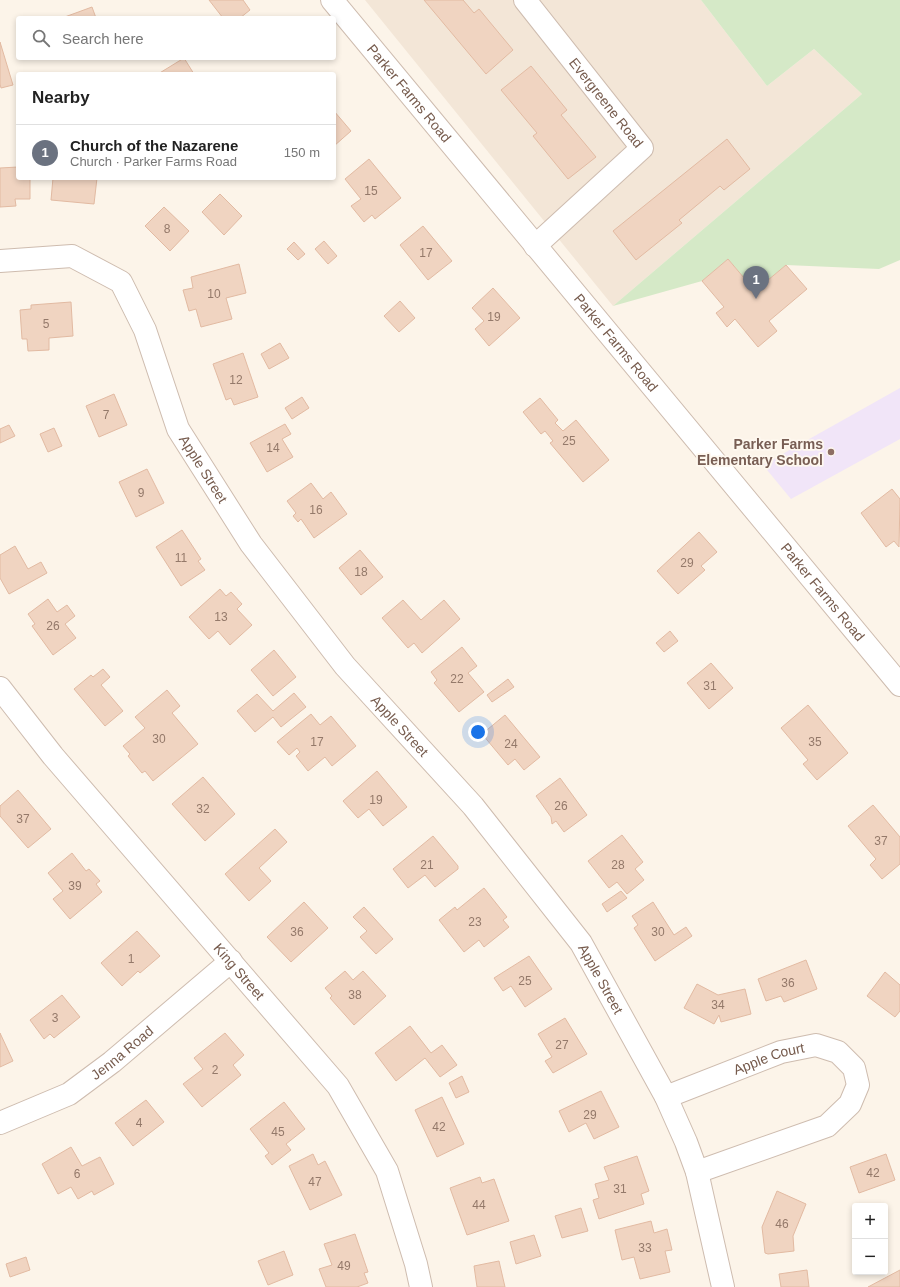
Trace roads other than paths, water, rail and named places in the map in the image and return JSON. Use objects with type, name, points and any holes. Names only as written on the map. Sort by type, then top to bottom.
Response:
[{"type":"street","name":"Parker Farms Road","points":[[332,0],[900,685]]},
{"type":"street","name":"Evergreene Road","points":[[525,0],[642,148],[535,246]]},
{"type":"street","name":"Apple Street","points":[[0,262],[72,256],[121,282],[145,330],[178,429],[251,544],[345,666],[473,806],[582,943],[666,1097],[686,1142],[697,1172],[723,1287]]},
{"type":"street","name":"King Street","points":[[0,688],[52,756],[231,962],[342,1093],[387,1171],[416,1264],[421,1287]]},
{"type":"street","name":"Jenna Road","points":[[0,1123],[69,1094],[112,1062],[231,962]]},
{"type":"street","name":"Apple Court","points":[[666,1097],[781,1052],[816,1045],[838,1052],[854,1068],[858,1085],[850,1104],[827,1126],[697,1172]]},
{"type":"place","name":"Church of the Nazarene","points":[[756,299]]},
{"type":"place","name":"Parker Farms Elementary School","points":[[831,452]]}]
